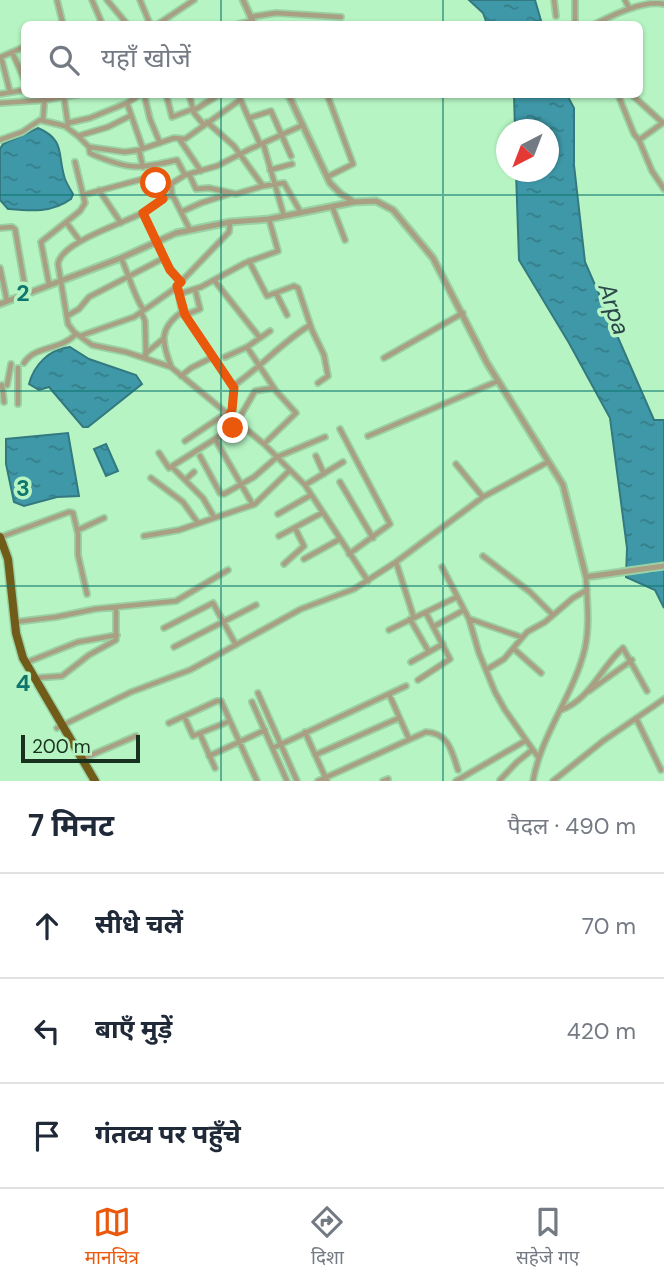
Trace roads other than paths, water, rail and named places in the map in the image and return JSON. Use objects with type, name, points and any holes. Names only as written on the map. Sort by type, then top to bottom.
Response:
[{"type":"highway","points":[[0,537],[9,565],[19,649],[24,664],[92,781]]},
{"type":"highway","points":[[0,550],[12,639],[59,727],[92,781]]},
{"type":"street","points":[[57,0],[62,21]]},
{"type":"street","points":[[92,0],[101,21]]},
{"type":"street","points":[[140,0],[149,21]]},
{"type":"street","points":[[162,21],[194,0]]},
{"type":"street","points":[[243,0],[252,21],[276,13],[341,17]]},
{"type":"street","points":[[554,0],[556,16]]},
{"type":"street","points":[[575,0],[575,21]]},
{"type":"street","points":[[625,0],[629,8]]},
{"type":"street","points":[[108,1],[125,21]]},
{"type":"street","points":[[601,21],[629,8],[664,3]]},
{"type":"street","points":[[10,92],[1,57],[21,48]]},
{"type":"street","points":[[12,52],[21,72]]},
{"type":"street","points":[[0,94],[21,90]]},
{"type":"street","points":[[0,103],[38,98]]},
{"type":"street","points":[[43,120],[46,98]]},
{"type":"street","points":[[64,98],[68,125],[94,156],[130,168],[177,160],[197,189],[241,193],[284,183],[302,213]]},
{"type":"street","points":[[0,140],[43,120],[68,125],[138,98]]},
{"type":"street","points":[[145,98],[160,143]]},
{"type":"street","points":[[167,98],[172,117],[193,110],[213,98]]},
{"type":"street","points":[[190,98],[193,110],[205,123],[228,139],[263,186]]},
{"type":"street","points":[[180,140],[188,137],[238,98]]},
{"type":"street","points":[[239,98],[261,143],[285,216]]},
{"type":"street","points":[[290,98],[327,177],[336,189],[354,202]]},
{"type":"street","points":[[327,177],[353,164],[328,98]]},
{"type":"street","points":[[619,98],[652,172],[664,189]]},
{"type":"street","points":[[636,98],[663,122],[639,140]]},
{"type":"street","points":[[127,103],[141,149],[143,167]]},
{"type":"street","points":[[249,118],[271,111],[291,156]]},
{"type":"street","points":[[78,136],[108,127],[130,116]]},
{"type":"street","points":[[190,230],[172,195],[171,184],[187,175],[217,166],[304,125]]},
{"type":"street","points":[[89,147],[125,152],[174,138],[180,140],[201,171]]},
{"type":"street","points":[[50,284],[41,242],[83,209],[85,204],[75,162]]},
{"type":"street","points":[[270,170],[292,164]]},
{"type":"street","points":[[152,166],[163,199]]},
{"type":"street","points":[[83,195],[154,176]]},
{"type":"street","points":[[99,190],[121,223]]},
{"type":"street","points":[[181,212],[201,202],[232,193]]},
{"type":"street","points":[[172,195],[143,213],[80,241],[59,258],[59,281],[68,324],[92,345],[146,356],[171,367],[264,444],[305,485],[368,580]]},
{"type":"street","points":[[0,304],[121,258],[156,240],[190,230],[230,222],[269,219],[354,202],[376,201],[393,210],[433,258],[498,382],[567,497],[586,577],[588,621],[585,648],[561,710],[538,757],[533,781]]},
{"type":"street","points":[[332,206],[345,240]]},
{"type":"street","points":[[143,213],[179,284],[184,313],[235,390],[232,410],[184,441]]},
{"type":"street","points":[[179,294],[195,289],[249,261],[278,251],[269,219]]},
{"type":"street","points":[[66,222],[80,241]]},
{"type":"street","points":[[24,363],[31,354],[143,311],[179,284],[229,232],[230,222]]},
{"type":"street","points":[[0,228],[15,229],[26,293]]},
{"type":"street","points":[[121,258],[143,311],[146,356]]},
{"type":"street","points":[[67,316],[79,309],[89,297],[164,258]]},
{"type":"street","points":[[249,261],[267,296],[296,286],[324,355],[328,374],[318,383]]},
{"type":"street","points":[[0,268],[7,301]]},
{"type":"street","points":[[214,279],[260,338]]},
{"type":"street","points":[[146,356],[163,339],[170,322],[184,313],[200,309],[195,289]]},
{"type":"street","points":[[276,293],[287,315]]},
{"type":"street","points":[[384,358],[463,313]]},
{"type":"street","points":[[233,386],[280,346],[310,325]]},
{"type":"street","points":[[225,357],[247,347],[270,331]]},
{"type":"street","points":[[163,339],[171,367]]},
{"type":"street","points":[[247,347],[274,388],[296,414],[264,444]]},
{"type":"street","points":[[181,376],[214,357]]},
{"type":"street","points":[[4,402],[3,385],[11,364]]},
{"type":"street","points":[[18,368],[18,404]]},
{"type":"street","points":[[368,436],[498,382]]},
{"type":"street","points":[[3,385],[16,386]]},
{"type":"street","points":[[172,467],[238,423],[255,391],[274,388]]},
{"type":"street","points":[[340,429],[390,524],[349,554]]},
{"type":"street","points":[[200,456],[221,494],[242,485],[277,457],[325,438]]},
{"type":"street","points":[[215,439],[253,505]]},
{"type":"street","points":[[159,453],[168,468],[172,467],[203,498],[214,517]]},
{"type":"street","points":[[316,456],[324,474]]},
{"type":"street","points":[[305,485],[344,462]]},
{"type":"street","points":[[59,727],[131,691],[190,670],[301,608],[354,589],[397,562],[483,497],[548,463]]},
{"type":"street","points":[[456,464],[483,497]]},
{"type":"street","points":[[144,536],[170,532],[253,505],[290,470]]},
{"type":"street","points":[[185,480],[194,472]]},
{"type":"street","points":[[151,478],[183,502],[198,523]]},
{"type":"street","points":[[340,482],[373,538]]},
{"type":"street","points":[[278,514],[311,495]]},
{"type":"street","points":[[0,537],[69,512],[74,514],[78,530],[78,555],[87,594]]},
{"type":"street","points":[[279,536],[323,513]]},
{"type":"street","points":[[78,530],[104,518]]},
{"type":"street","points":[[284,564],[304,546],[295,528]]},
{"type":"street","points":[[304,559],[340,540]]},
{"type":"street","points":[[484,556],[530,592],[553,615]]},
{"type":"street","points":[[397,562],[412,618],[429,652]]},
{"type":"street","points":[[586,577],[664,566]]},
{"type":"street","points":[[442,567],[469,619],[486,670],[505,710],[538,757]]},
{"type":"street","points":[[15,622],[176,601],[228,570]]},
{"type":"street","points":[[486,670],[501,662],[522,638],[587,590]]},
{"type":"street","points":[[388,630],[457,597]]},
{"type":"street","points":[[164,628],[211,603],[236,645]]},
{"type":"street","points":[[174,647],[256,605]]},
{"type":"street","points":[[33,678],[62,676],[93,652],[114,642],[117,635],[116,607]]},
{"type":"street","points":[[433,627],[464,610]]},
{"type":"street","points":[[418,680],[449,661],[443,644],[425,613]]},
{"type":"street","points":[[469,619],[522,638]]},
{"type":"street","points":[[24,664],[78,642],[117,635]]},
{"type":"street","points":[[411,662],[443,644]]},
{"type":"street","points":[[514,649],[541,673]]},
{"type":"street","points":[[561,710],[576,704],[622,649],[626,650],[632,660],[647,691]]},
{"type":"street","points":[[588,691],[632,660]]},
{"type":"street","points":[[273,748],[405,686]]},
{"type":"street","points":[[258,693],[298,781]]},
{"type":"street","points":[[388,694],[409,739]]},
{"type":"street","points":[[555,780],[664,699]]},
{"type":"street","points":[[169,723],[219,700],[257,781]]},
{"type":"street","points":[[252,702],[287,781]]},
{"type":"street","points":[[259,718],[267,713]]},
{"type":"street","points":[[184,716],[192,735],[230,721]]},
{"type":"street","points":[[315,755],[399,718]]},
{"type":"street","points":[[636,718],[661,770]]},
{"type":"street","points":[[209,756],[265,730]]},
{"type":"street","points":[[304,732],[326,779]]},
{"type":"street","points":[[318,781],[429,732],[448,743],[458,770]]},
{"type":"street","points":[[200,734],[215,768]]},
{"type":"street","points":[[82,760],[136,736]]},
{"type":"street","points":[[456,781],[525,741]]},
{"type":"street","points":[[500,780],[532,750]]},
{"type":"water","points":[[469,0],[535,0],[541,21],[486,21],[483,13]]},
{"type":"water","points":[[514,98],[569,98],[574,108],[574,165],[585,262],[654,420],[664,420],[664,608],[655,590],[626,577],[627,548],[610,418],[519,260],[516,182],[559,182],[559,119],[515,119]]},
{"type":"water","points":[[38,128],[57,143],[65,179],[73,194],[64,204],[49,209],[8,209],[0,200],[0,149],[3,144]]},
{"type":"water","points":[[70,347],[89,359],[136,375],[142,384],[88,427],[83,427],[49,387],[39,390],[29,384],[43,359],[55,351]]},
{"type":"water","points":[[68,433],[79,496],[57,497],[24,506],[14,502],[6,464],[6,439]]},
{"type":"water","points":[[106,444],[118,471],[106,476],[94,449]]},
{"type":"water label","name":"Arpa","points":[[614,309]]}]
